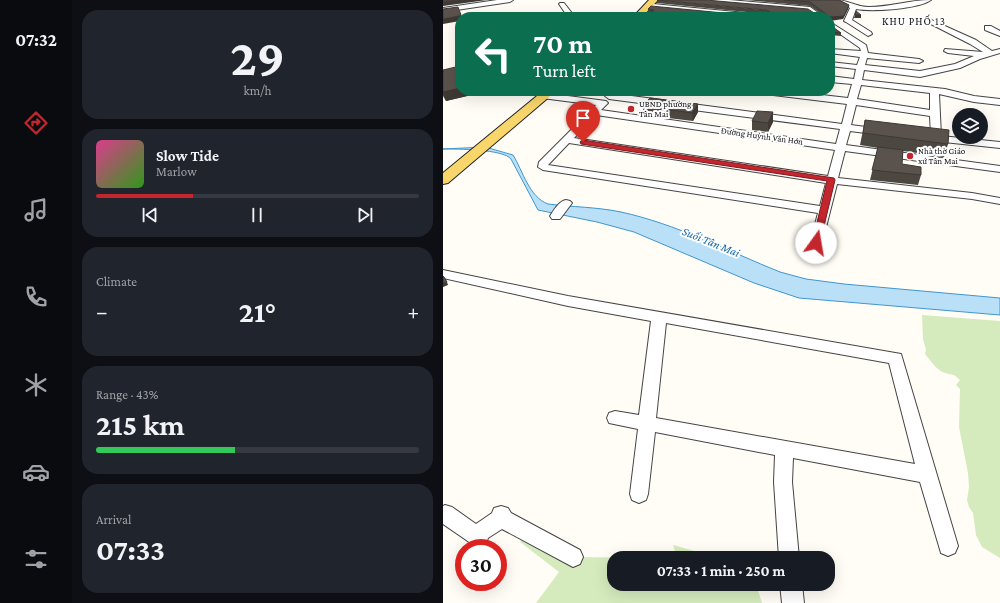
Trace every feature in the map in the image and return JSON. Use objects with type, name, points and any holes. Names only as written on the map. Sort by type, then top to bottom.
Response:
[{"type":"main road","points":[[642,12],[651,3]]},
{"type":"main road","points":[[443,180],[545,96]]},
{"type":"street","points":[[443,10],[460,10],[510,0]]},
{"type":"street","points":[[694,10],[706,0],[810,9],[814,12]]},
{"type":"street","points":[[839,0],[852,6],[865,9],[898,6],[928,0]]},
{"type":"street","points":[[852,6],[870,1]]},
{"type":"street","points":[[651,3],[715,12]]},
{"type":"street","points":[[562,4],[568,12]]},
{"type":"street","points":[[852,6],[847,19],[868,34]]},
{"type":"street","points":[[927,20],[973,42],[1000,61]]},
{"type":"street","points":[[816,243],[839,148],[853,102],[856,82],[862,68],[864,55],[864,49],[835,28]]},
{"type":"street","points":[[988,28],[1000,34]]},
{"type":"street","points":[[836,36],[849,38]]},
{"type":"street","points":[[835,65],[920,74],[948,68],[988,53],[1000,51]]},
{"type":"street","points":[[835,52],[919,61]]},
{"type":"street","points":[[963,63],[947,54],[974,52],[988,53]]},
{"type":"street","points":[[835,80],[934,90],[974,99],[1000,102]]},
{"type":"street","points":[[934,90],[936,138]]},
{"type":"street","points":[[588,96],[609,97],[891,133]]},
{"type":"street","points":[[805,96],[890,106],[935,114]]},
{"type":"street","points":[[609,97],[543,164],[543,167],[824,210]]},
{"type":"street","name":"Đường Huỳnh Văn Hớn","points":[[594,112],[839,148],[948,151],[1000,169]]},
{"type":"street","points":[[795,141],[801,122]]},
{"type":"street","points":[[921,136],[936,138],[948,151],[1000,145]]},
{"type":"street","points":[[568,140],[831,180],[972,196],[1000,201]]},
{"type":"street","points":[[556,216],[567,203]]},
{"type":"street","points":[[443,274],[568,301],[897,358],[907,404],[948,546]]},
{"type":"street","points":[[639,494],[659,317]]},
{"type":"street","points":[[615,418],[928,476]]},
{"type":"street","points":[[784,449],[783,482],[788,551]]},
{"type":"street","points":[[443,515],[445,514],[479,537],[479,533],[499,520],[501,516],[504,520],[573,557]]},
{"type":"street","points":[[792,591],[793,603]]},
{"type":"green space","points":[[922,315],[1000,321],[1000,558],[982,547],[976,535],[973,513],[967,500],[969,487],[968,473],[959,427],[960,389],[956,385],[960,380],[954,375],[940,371],[925,354],[926,350],[923,339]]},
{"type":"green space","points":[[525,534],[573,557],[607,557],[607,591],[758,591],[762,603],[536,603],[559,572],[520,542]]},
{"type":"green space","points":[[673,545],[694,551],[675,551]]},
{"type":"water","name":"Suối Tân Mai","points":[[485,147],[513,155],[531,190],[541,201],[548,204],[612,210],[662,223],[780,272],[806,279],[844,284],[1000,298],[1000,315],[799,298],[754,283],[634,232],[597,222],[538,210],[511,159],[499,153],[490,151],[443,149]]},
{"type":"building","points":[[443,0],[457,0],[443,2]]},
{"type":"building","points":[[657,0],[706,0],[808,9],[812,12],[770,12],[766,10]]},
{"type":"building","points":[[784,0],[839,0],[849,5],[844,16],[835,17],[835,12],[823,12],[810,2]]},
{"type":"building","points":[[651,6],[713,12],[651,12],[654,10],[648,9]]},
{"type":"building","points":[[458,7],[460,12],[455,12],[455,17],[443,19],[443,9]]},
{"type":"building","points":[[856,11],[861,15],[855,15]]},
{"type":"building","points":[[835,29],[841,33],[835,32]]},
{"type":"building","points":[[455,67],[455,89],[443,92],[443,70]]},
{"type":"building","points":[[650,98],[698,104],[692,113],[643,106]]},
{"type":"building","points":[[757,111],[773,112],[768,123],[752,121]]},
{"type":"building","points":[[865,120],[949,130],[948,144],[863,133]]},
{"type":"building","points":[[878,147],[903,150],[902,164],[921,167],[921,175],[872,170]]},
{"type":"building","points":[[443,276],[444,277],[447,282],[443,283]]},
{"type":"place","name":"UBND phường Tân Mai","points":[[631,109]]},
{"type":"place","name":"Nhà thờ Giáo xứ Tân Mai","points":[[910,156]]},
{"type":"district","name":"KHU PHỐ 13","points":[[914,21]]},
{"type":"route","points":[[583,142],[831,180],[816,243]]}]
